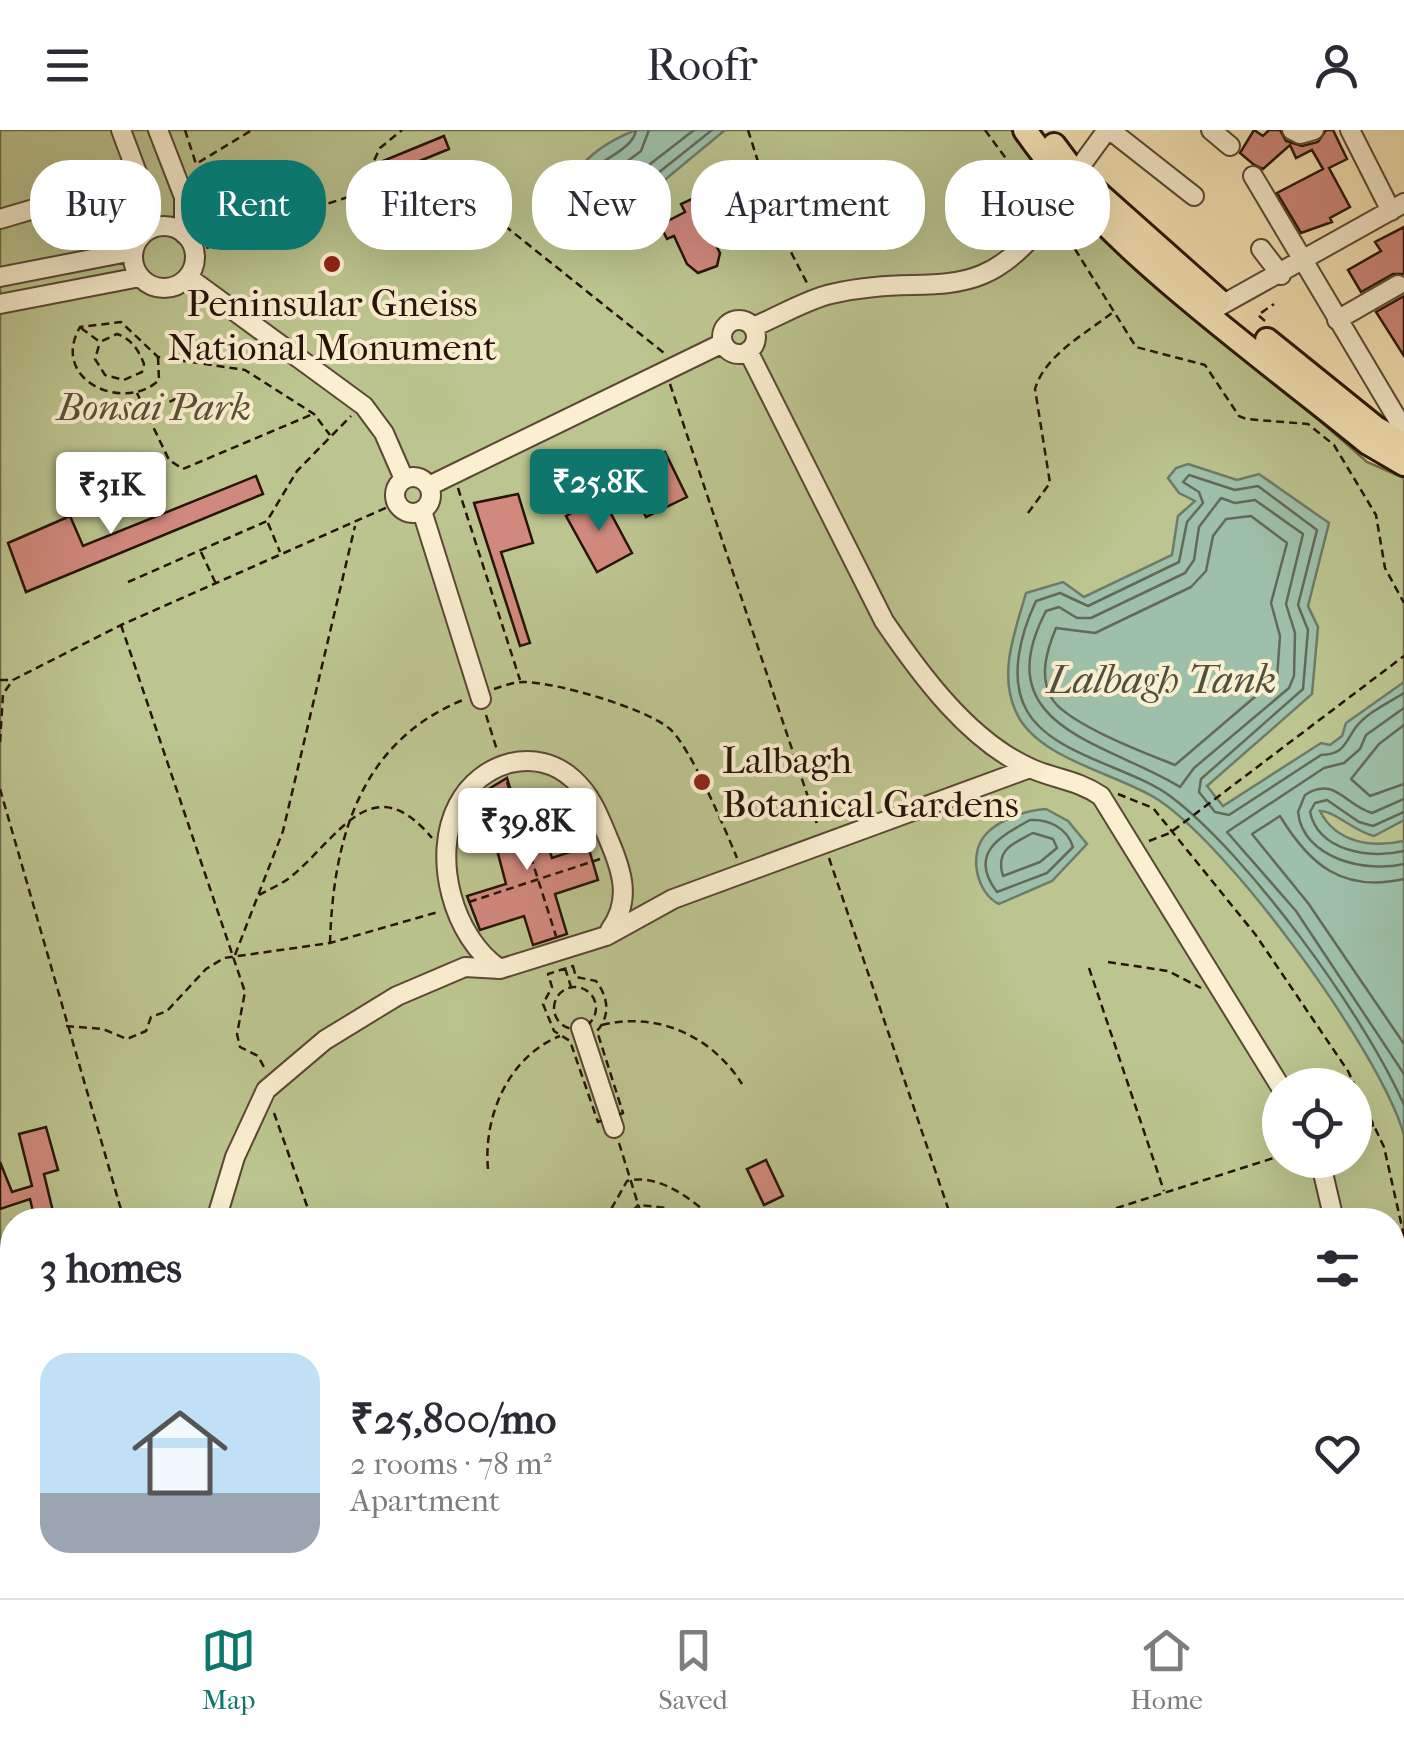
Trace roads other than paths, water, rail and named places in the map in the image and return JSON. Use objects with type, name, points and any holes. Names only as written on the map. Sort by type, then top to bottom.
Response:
[{"type":"main road","points":[[1025,130],[1046,160]]},
{"type":"main road","points":[[1043,130],[1059,160]]},
{"type":"main road","points":[[1110,215],[1368,443],[1404,464]]},
{"type":"main road","points":[[1110,225],[1376,428],[1404,444]]},
{"type":"street","points":[[121,130],[132,160]]},
{"type":"street","points":[[158,130],[181,189]]},
{"type":"street","points":[[1086,160],[1109,130],[1194,196]]},
{"type":"street","points":[[1212,130],[1230,146]]},
{"type":"street","points":[[1292,130],[1300,134],[1314,130]]},
{"type":"street","points":[[1216,308],[1303,264],[1398,207],[1350,130]]},
{"type":"street","points":[[1253,176],[1404,430]]},
{"type":"street","points":[[0,219],[30,210]]},
{"type":"street","points":[[1261,249],[1282,275]]},
{"type":"street","points":[[0,304],[140,277],[166,288],[188,277],[193,250]]},
{"type":"street","points":[[753,327],[815,300],[866,289],[971,281],[1001,265],[1016,250]]},
{"type":"street","points":[[0,277],[133,251],[140,277]]},
{"type":"street","points":[[188,277],[364,406],[384,433],[404,479]]},
{"type":"street","points":[[1337,320],[1398,285]]},
{"type":"street","points":[[742,320],[753,327],[756,340],[748,352],[734,354],[723,343],[722,332],[730,322],[742,320]]},
{"type":"street","points":[[429,486],[723,343]]},
{"type":"street","points":[[748,352],[884,621],[928,681],[970,723],[1030,768],[1088,786],[1110,806],[1269,1068]]},
{"type":"street","points":[[418,478],[429,486],[430,500],[422,511],[408,512],[396,503],[396,489],[404,479],[418,478]]},
{"type":"street","points":[[422,511],[481,699]]},
{"type":"street","points":[[500,969],[481,957],[454,907],[449,859],[455,809],[481,776],[501,764],[534,760],[570,776],[594,805],[615,854],[625,905],[606,936]]},
{"type":"street","points":[[219,1208],[234,1157],[266,1090],[325,1040],[396,996],[466,967],[500,969],[606,936],[674,899],[1030,768]]},
{"type":"street","points":[[582,1030],[614,1128]]},
{"type":"street","points":[[1324,1178],[1331,1208]]},
{"type":"water","points":[[636,130],[725,130],[671,175],[671,160],[587,160]]},
{"type":"water","name":"Lalbagh Tank","points":[[1188,464],[1237,480],[1259,474],[1329,523],[1308,606],[1318,627],[1312,694],[1207,786],[1223,806],[1321,743],[1330,745],[1342,736],[1346,723],[1404,682],[1404,820],[1374,836],[1320,811],[1335,830],[1356,841],[1404,841],[1404,1135],[1366,1054],[1335,1004],[1223,860],[1188,823],[1157,799],[1041,742],[1026,728],[1011,697],[1010,652],[1026,593],[1063,582],[1084,597],[1172,555],[1178,516],[1195,501],[1179,493],[1168,478],[1176,468]]},
{"type":"water","points":[[1046,809],[1068,821],[1087,844],[1052,881],[999,904],[980,882],[976,862],[980,842],[1006,820]]},
{"type":"place","name":"Peninsular Gneiss National Monument","points":[[332,264]]},
{"type":"place","name":"Lalbagh Botanical Gardens","points":[[702,782]]},
{"type":"park label","name":"Bonsai Park","points":[[154,407]]}]
